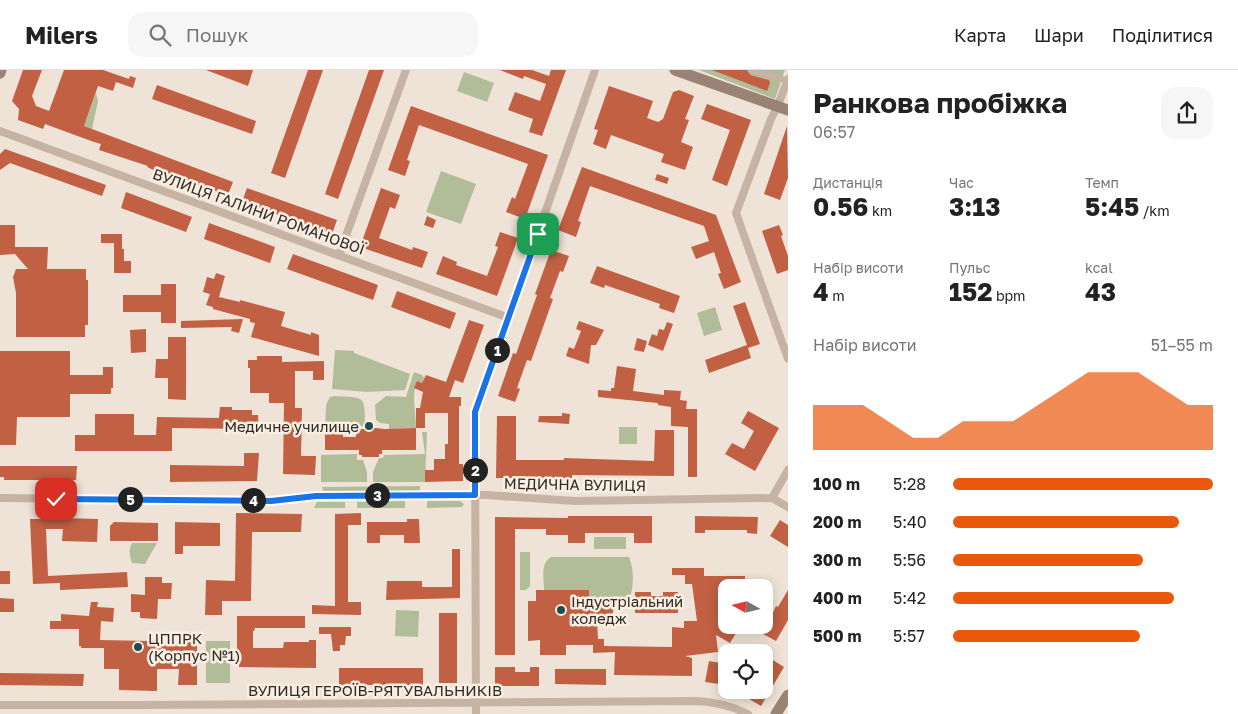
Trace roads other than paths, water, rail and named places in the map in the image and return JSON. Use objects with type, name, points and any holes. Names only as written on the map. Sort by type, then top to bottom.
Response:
[{"type":"main road","points":[[675,70],[783,107]]},
{"type":"main road","points":[[776,714],[788,695]]},
{"type":"street","points":[[339,255],[406,70]]},
{"type":"street","points":[[476,714],[475,412],[595,70]]},
{"type":"street","points":[[752,70],[788,81],[783,107],[771,118],[736,213],[788,359]]},
{"type":"street","name":"ВУЛИЦЯ ГАЛИНИ РОМАНОВОЇ","points":[[0,131],[509,318]]},
{"type":"street","points":[[788,470],[772,498],[788,507]]},
{"type":"street","name":"МЕДИЧНА ВУЛИЦЯ","points":[[0,498],[271,501],[316,496],[475,495],[575,501],[772,498]]},
{"type":"street","name":"ВУЛИЦЯ ГЕРОЇВ-РЯТУВАЛЬНИКІВ","points":[[0,705],[697,701],[729,706],[748,714]]},
{"type":"place","name":"Медичне училище","points":[[369,426]]},
{"type":"place","name":"Індустріальний коледж","points":[[561,610]]},
{"type":"place","name":"ЦППРК (Корпус №1)","points":[[138,647]]}]
